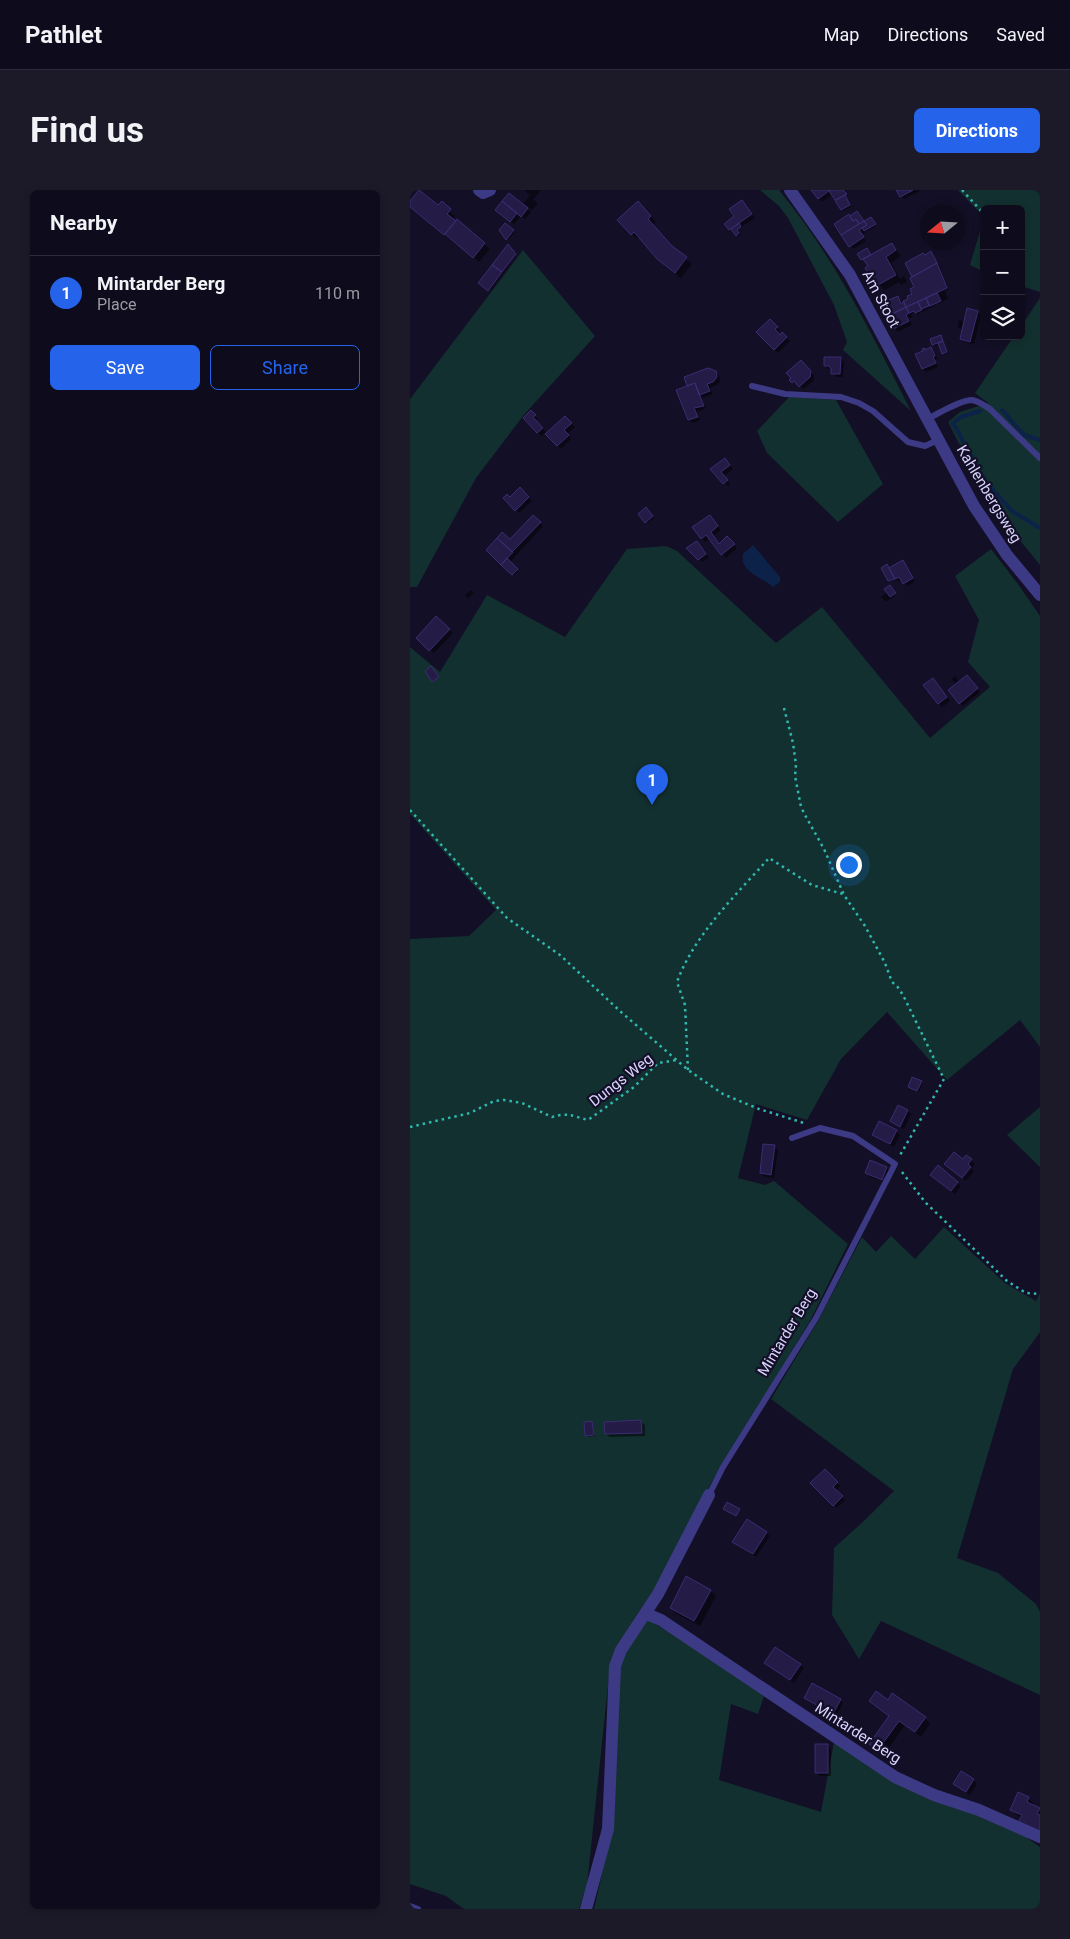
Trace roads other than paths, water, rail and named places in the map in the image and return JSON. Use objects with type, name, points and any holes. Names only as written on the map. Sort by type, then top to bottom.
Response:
[{"type":"street","points":[[479,190],[483,193],[490,190]]},
{"type":"street","name":"Am Stoot","points":[[790,190],[850,275],[933,430]]},
{"type":"street","name":"Kahlenbergsweg","points":[[933,430],[974,506],[1007,555],[1040,595]]},
{"type":"street","name":"Mintarder Berg","points":[[586,1909],[608,1829],[616,1666],[621,1650],[647,1614],[709,1495]]},
{"type":"street","name":"Mintarder Berg","points":[[647,1614],[661,1620],[895,1777],[934,1794],[979,1810],[1040,1837]]},
{"type":"lane","points":[[752,386],[785,394],[841,398],[859,403],[873,411],[908,442],[925,446],[933,430],[960,404],[972,400],[990,409],[1040,458]]},
{"type":"lane","name":"Mintarder Berg","points":[[709,1495],[724,1467],[816,1318],[895,1164],[853,1136],[820,1128],[792,1138]]},
{"type":"lane","points":[[410,1906],[418,1909]]},
{"type":"water","points":[[753,545],[780,577],[780,582],[773,587],[752,574],[744,565],[743,554]]},
{"type":"waterway","points":[[1002,410],[1024,435],[1040,440]]},
{"type":"waterway","points":[[980,411],[961,417],[953,423],[986,482],[1012,511],[1040,528]]},
{"type":"place","name":"Mintarder Berg","points":[[652,805]]}]
